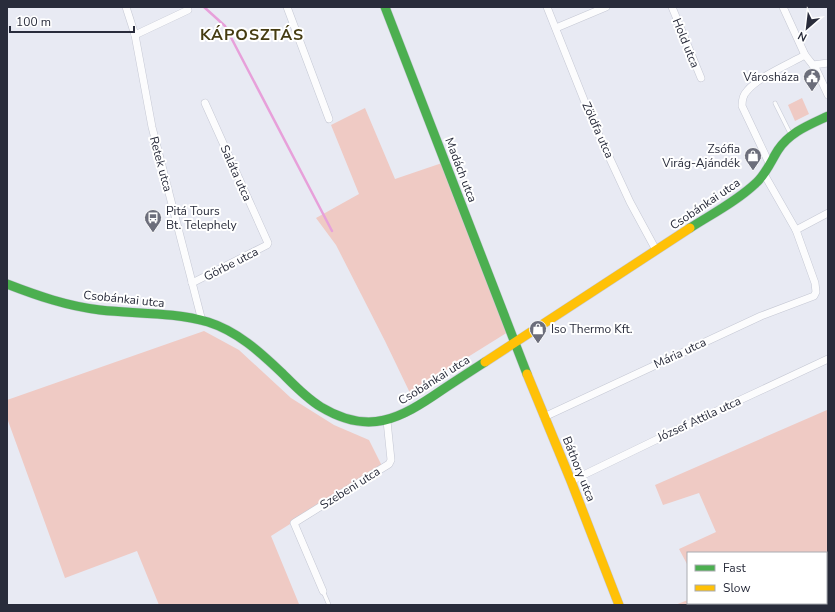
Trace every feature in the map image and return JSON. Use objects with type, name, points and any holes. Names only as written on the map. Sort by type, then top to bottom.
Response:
[{"type":"main road","name":"Madách utca","points":[[385,7],[515,342]]},
{"type":"main road","name":"Csobánkai utca","points":[[7,284],[60,303],[100,310],[202,321],[230,332],[250,344],[313,402],[332,413],[346,419],[360,422],[374,423],[387,421],[404,414],[420,404],[744,193],[764,174],[769,163],[781,146],[792,136],[828,116]]},
{"type":"main road","name":"Báthory utca","points":[[515,342],[620,605]]},
{"type":"street","name":"Retek utca","points":[[126,7],[135,35],[152,127],[202,321]]},
{"type":"street","points":[[287,7],[329,119]]},
{"type":"street","name":"Zöldfa utca","points":[[547,7],[592,120],[630,202],[656,250]]},
{"type":"street","points":[[556,28],[606,7]]},
{"type":"street","name":"Hold utca","points":[[672,7],[701,78]]},
{"type":"street","points":[[783,7],[805,55],[813,65],[828,95]]},
{"type":"street","points":[[135,35],[188,10]]},
{"type":"street","points":[[769,163],[742,106],[742,101],[746,91],[753,85],[772,72],[805,55]]},
{"type":"street","points":[[813,65],[828,63]]},
{"type":"street","name":"Saláta utca","points":[[205,103],[268,243]]},
{"type":"street","points":[[764,174],[796,230],[828,213]]},
{"type":"street","name":"Mária utca","points":[[544,417],[761,316],[814,296],[816,292],[809,266],[796,230]]},
{"type":"street","name":"Görbe utca","points":[[192,283],[267,245],[268,243]]},
{"type":"street","name":"József Attila utca","points":[[571,481],[828,359]]},
{"type":"street","name":"Szebeni utca","points":[[323,591],[294,523],[390,464],[391,460],[387,421]]},
{"type":"lane","points":[[775,103],[792,136]]},
{"type":"lane","points":[[323,591],[329,605]]},
{"type":"shaded area","points":[[802,98],[809,114],[795,121],[788,105]]},
{"type":"shaded area","points":[[365,108],[395,179],[442,163],[508,332],[410,393],[336,245],[316,218],[359,194],[331,125]]},
{"type":"shaded area","points":[[204,331],[239,350],[291,398],[334,425],[369,440],[382,466],[271,536],[299,604],[159,605],[137,551],[65,578],[7,418],[7,400]]},
{"type":"shaded area","points":[[827,410],[828,605],[794,604],[827,604],[827,552],[687,552],[687,564],[679,549],[716,532],[699,493],[663,505],[655,485]]},
{"type":"shaded area","points":[[687,600],[687,604],[780,604],[778,605],[675,605]]},
{"type":"waterway","points":[[204,7],[225,26],[332,231]]},
{"type":"traffic: fast","points":[[385,7],[527,374]]},
{"type":"traffic: fast","points":[[690,228],[749,190],[766,172],[778,150],[788,138],[800,130],[828,116]]},
{"type":"traffic: fast","points":[[7,284],[76,306],[100,310],[181,316],[219,326],[257,350],[310,400],[338,416],[354,421],[369,422],[398,416],[427,400],[485,362]]},
{"type":"traffic: slow","points":[[485,362],[690,228]]},
{"type":"traffic: slow","points":[[527,374],[571,481],[619,605]]},
{"type":"place","name":"Városháza","points":[[812,92]]},
{"type":"place","name":"Zsófia Virág-Ajándék","points":[[753,171]]},
{"type":"place","name":"Pitá Tours Bt. Telephely","points":[[153,233]]},
{"type":"place","name":"Iso Thermo Kft.","points":[[538,344]]},
{"type":"district","name":"KÁPOSZTÁS","points":[[252,34]]}]
